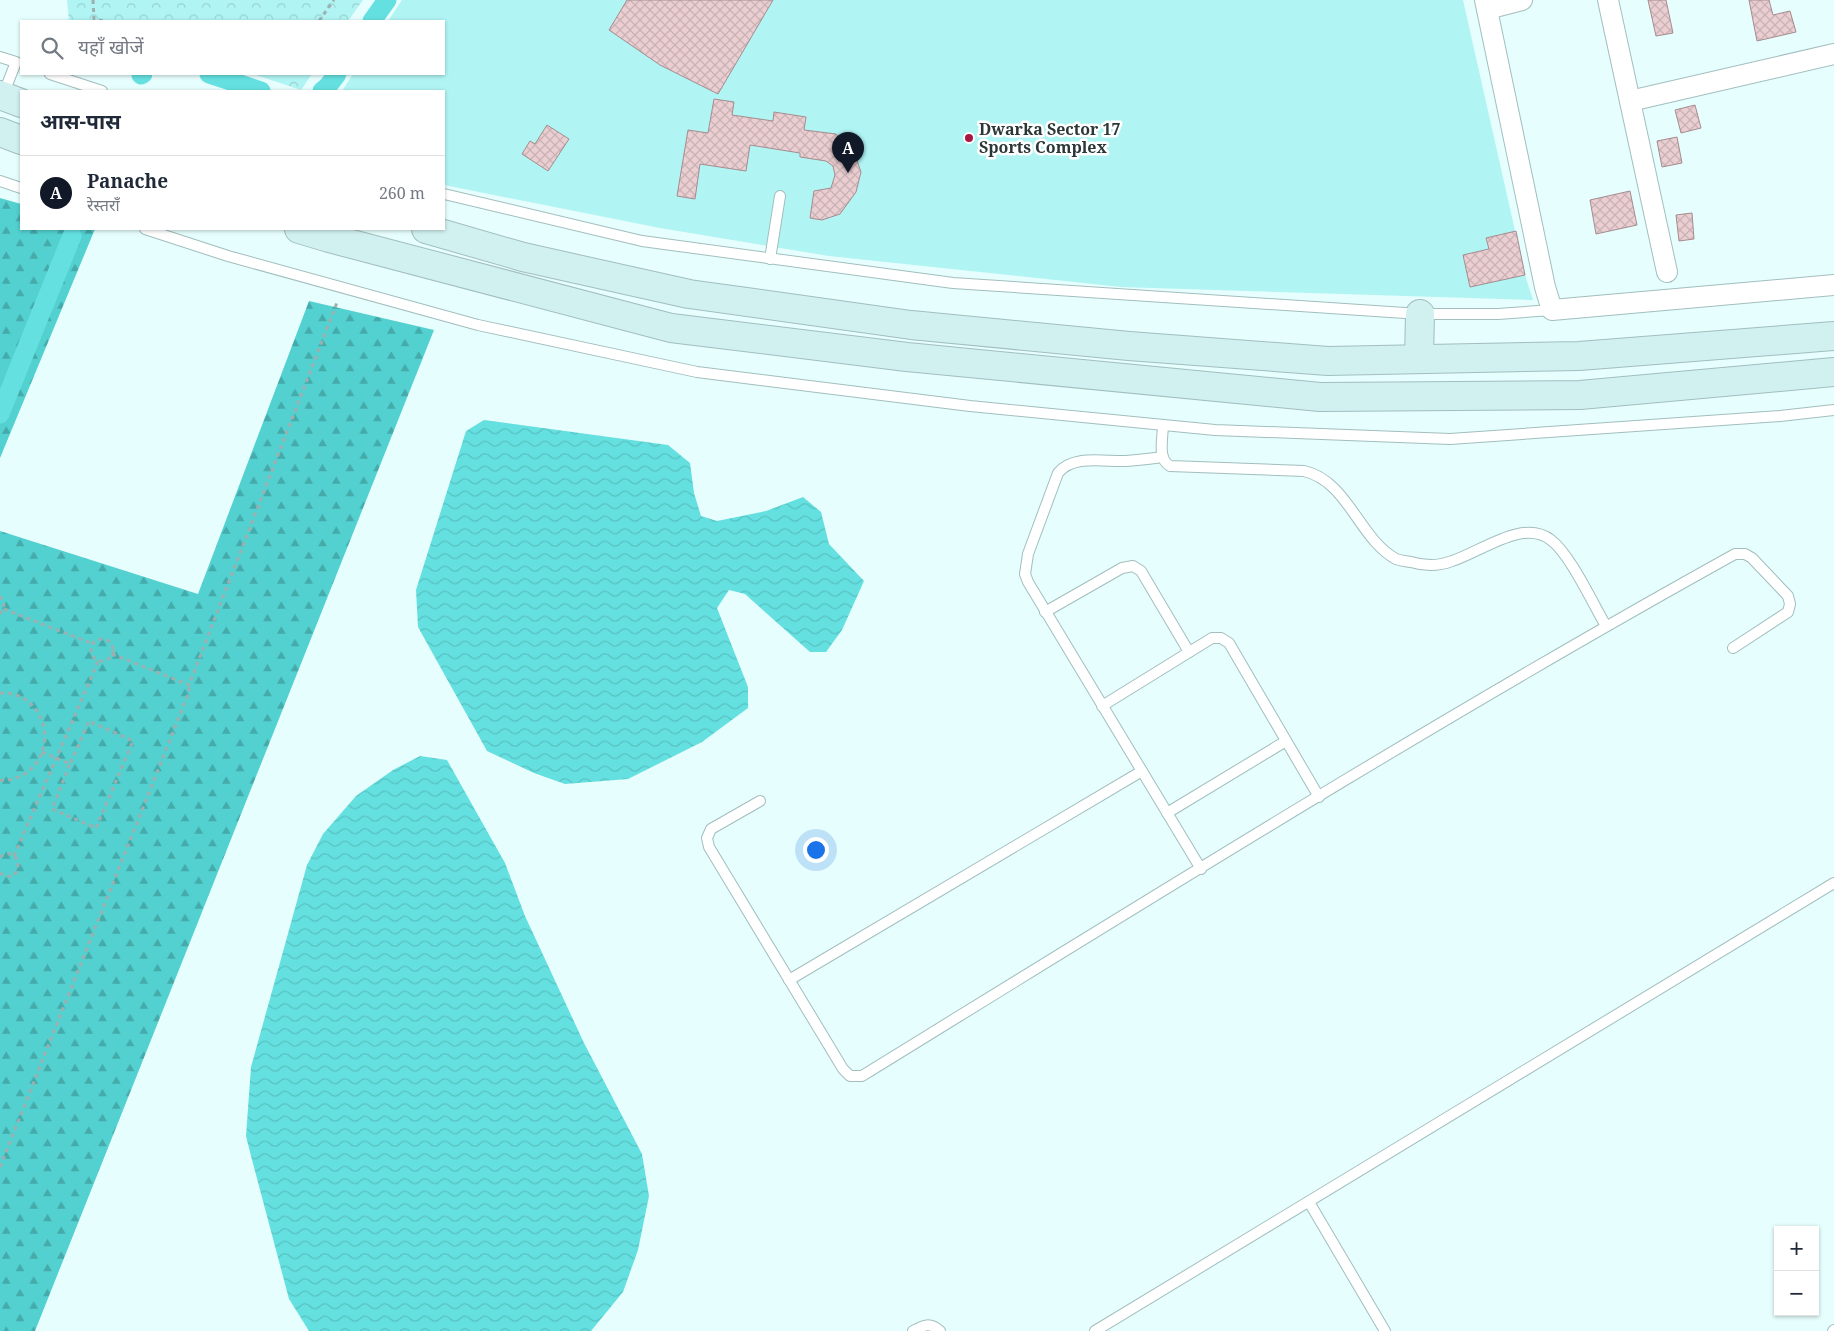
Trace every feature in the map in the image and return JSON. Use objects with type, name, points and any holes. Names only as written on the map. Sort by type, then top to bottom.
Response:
[{"type":"main road","points":[[0,132],[20,140]]},
{"type":"main road","points":[[302,230],[671,328],[907,357],[1122,379],[1320,397],[1571,395],[1776,379],[1834,372]]},
{"type":"main road","points":[[429,230],[523,257],[689,294],[911,325],[1129,346],[1328,361],[1419,360],[1579,356],[1834,336]]},
{"type":"main road","points":[[1419,360],[1420,314]]},
{"type":"street","points":[[1522,0],[1486,4],[1545,286],[1552,310],[1834,285]]},
{"type":"street","points":[[1608,0],[1667,272]]},
{"type":"street","points":[[1630,101],[1834,54]]},
{"type":"lane","points":[[0,57],[19,63],[8,98]]},
{"type":"lane","points":[[53,75],[99,90]]},
{"type":"lane","points":[[0,181],[20,188]]},
{"type":"lane","points":[[445,194],[642,241],[953,284],[1420,314],[1498,314],[1552,310]]},
{"type":"lane","points":[[770,259],[780,196]]},
{"type":"lane","points":[[148,230],[228,256],[478,326],[697,372],[970,406],[1215,430],[1450,439],[1780,416],[1834,410]]},
{"type":"lane","points":[[1163,425],[1162,457],[1165,464],[1170,466],[1312,472],[1336,490],[1386,552],[1398,559],[1433,565],[1450,562],[1477,552],[1511,535],[1523,532],[1535,532],[1544,535],[1552,540],[1564,554],[1606,626]]},
{"type":"lane","points":[[1162,457],[1126,461],[1086,460],[1062,467],[1058,473],[1025,566],[1024,574],[1201,869]]},
{"type":"lane","points":[[760,801],[712,829],[707,838],[709,847],[843,1069],[850,1076],[862,1076],[1319,797],[1606,626],[1736,554],[1746,554],[1788,596],[1790,604],[1788,612],[1733,648]]},
{"type":"lane","points":[[1046,612],[1122,568],[1133,566],[1141,571],[1189,652]]},
{"type":"lane","points":[[1102,706],[1212,638],[1221,638],[1229,643],[1319,797]]},
{"type":"lane","points":[[1167,813],[1286,742]]},
{"type":"lane","points":[[789,980],[1142,771]]},
{"type":"lane","points":[[1095,1331],[1834,883]]},
{"type":"lane","points":[[1309,1202],[1385,1331]]},
{"type":"lane","points":[[913,1331],[928,1325],[934,1326],[940,1331]]},
{"type":"path","points":[[93,0],[93,20]]},
{"type":"path","points":[[320,20],[334,0]]},
{"type":"path","points":[[0,1167],[189,692],[189,685],[343,288]]},
{"type":"path","points":[[0,596],[4,602],[4,609],[0,614]]},
{"type":"path","points":[[4,609],[89,644],[98,640],[108,641],[112,647],[112,654],[104,661],[97,660]]},
{"type":"path","points":[[14,856],[97,664],[97,660],[91,651],[92,644]]},
{"type":"path","points":[[112,654],[189,685]]},
{"type":"path","points":[[0,693],[20,696],[31,704],[40,715],[44,728],[45,742],[33,768],[20,776],[6,781],[0,780]]},
{"type":"path","points":[[89,721],[133,741],[96,828],[52,809],[70,764],[89,721]]},
{"type":"path","points":[[42,752],[70,764]]},
{"type":"path","points":[[0,857],[7,854],[14,856],[18,862],[16,872],[10,876],[0,873]]},
{"type":"green space","points":[[67,0],[363,0],[349,20],[69,20]]},
{"type":"green space","name":"Dwarka Sector 17 Sports Complex","points":[[402,0],[1463,0],[1525,275],[1533,300],[1121,287],[829,256],[660,228],[445,185],[445,90],[343,90],[352,75],[445,75],[445,20],[389,20]]},
{"type":"green space","points":[[256,75],[311,75],[301,90]]},
{"type":"green space","points":[[0,198],[20,204],[20,230],[95,230],[0,458]]},
{"type":"green space","points":[[309,301],[434,330],[35,1331],[0,1331],[0,531],[198,594]]},
{"type":"water","points":[[484,420],[668,445],[690,463],[694,493],[701,516],[717,521],[766,511],[803,497],[821,512],[829,544],[864,581],[842,630],[826,652],[810,652],[745,594],[729,590],[717,608],[748,687],[748,708],[702,742],[628,779],[565,784],[534,773],[487,751],[418,627],[416,590],[466,431]]},
{"type":"water","points":[[420,756],[447,760],[505,863],[525,916],[584,1043],[642,1154],[649,1196],[638,1250],[623,1292],[591,1331],[309,1331],[289,1299],[246,1136],[251,1067],[307,865],[323,834],[356,796],[393,770]]},
{"type":"building","points":[[627,0],[773,0],[718,94],[660,65],[609,30]]},
{"type":"building","points":[[1648,0],[1666,0],[1673,33],[1656,36]]},
{"type":"building","points":[[1749,0],[1769,0],[1773,15],[1790,11],[1796,32],[1757,41]]},
{"type":"building","points":[[714,99],[734,102],[732,115],[773,121],[774,112],[806,117],[804,130],[836,134],[854,152],[861,172],[856,192],[840,214],[822,220],[810,218],[814,191],[831,188],[835,175],[833,166],[826,161],[800,157],[800,153],[750,145],[746,171],[700,164],[695,199],[677,196],[688,130],[708,133]]},
{"type":"building","points":[[1695,105],[1701,128],[1681,133],[1675,110]]},
{"type":"building","points":[[547,125],[569,139],[548,171],[522,154],[530,141],[535,144]]},
{"type":"building","points":[[1677,137],[1682,163],[1662,167],[1657,141]]},
{"type":"building","points":[[1630,191],[1637,225],[1596,234],[1590,200]]},
{"type":"building","points":[[1692,213],[1694,239],[1679,241],[1676,215]]},
{"type":"building","points":[[1516,231],[1525,275],[1470,287],[1463,255],[1489,249],[1486,238]]},
{"type":"waterway","points":[[373,20],[387,0]]},
{"type":"waterway","points":[[212,75],[258,90]]},
{"type":"waterway","points":[[323,90],[336,75]]},
{"type":"waterway","points":[[0,414],[72,236]]},
{"type":"place","name":"Dwarka Sector 17 Sports Complex","points":[[969,138]]},
{"type":"place","name":"Panache","points":[[848,173]]}]
